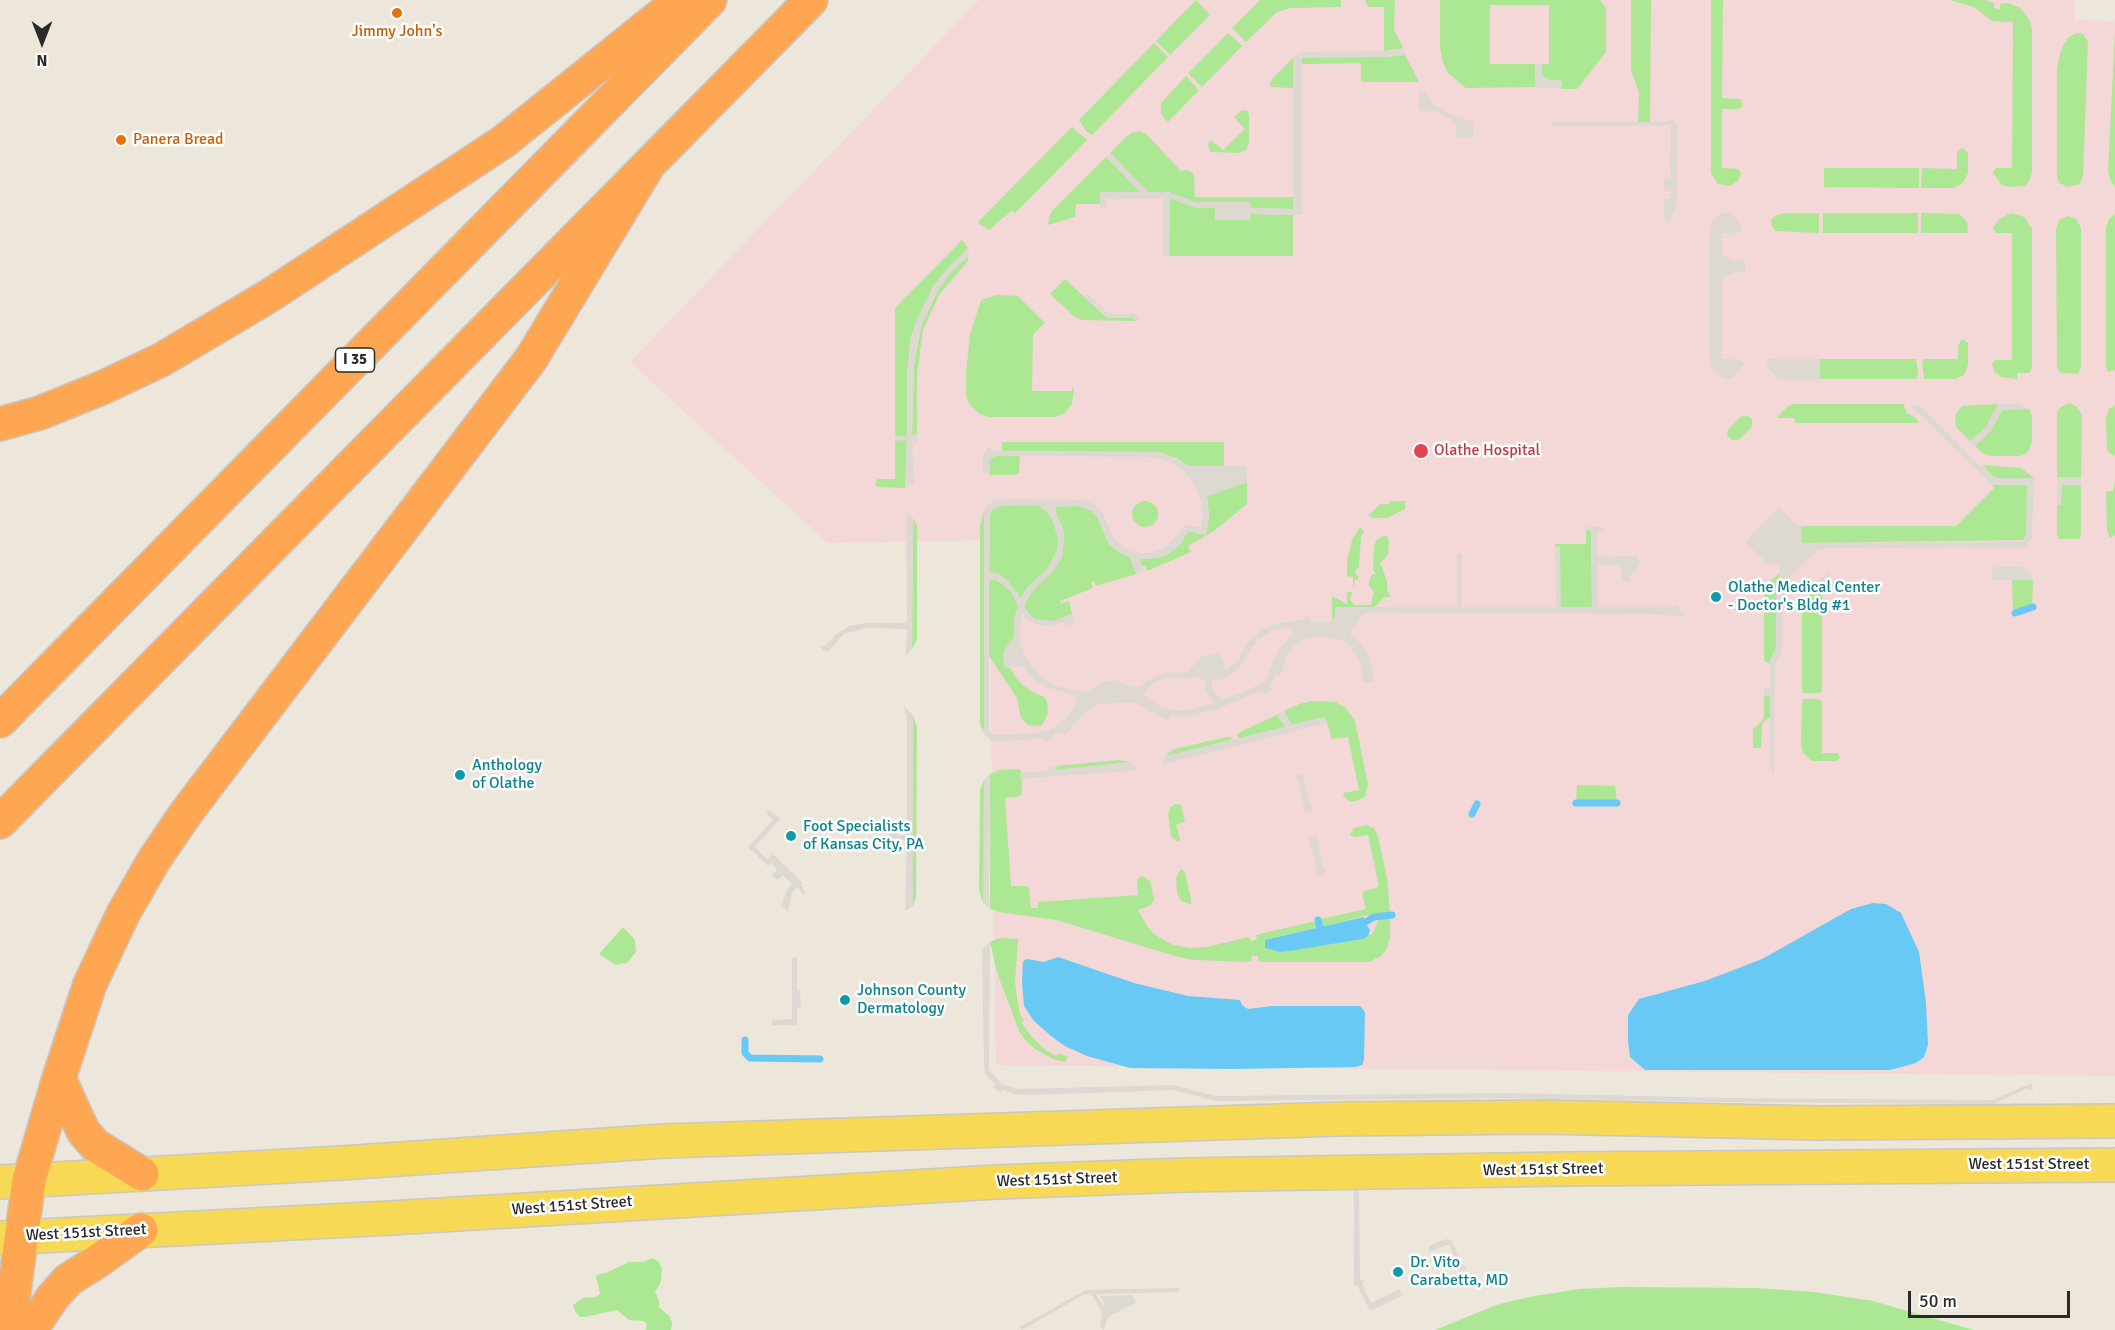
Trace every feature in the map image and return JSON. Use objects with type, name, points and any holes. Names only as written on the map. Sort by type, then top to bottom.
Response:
[{"type":"highway","points":[[0,424],[40,413],[104,387],[192,342],[269,296],[502,142],[680,0]]},
{"type":"highway","name":"I 35","points":[[0,721],[710,0]]},
{"type":"highway","points":[[0,822],[812,0]]},
{"type":"highway","points":[[9,1330],[7,1231],[14,1181],[59,1078],[90,984],[123,914],[154,860],[241,740],[531,358],[648,166]]},
{"type":"highway","points":[[59,1078],[83,1131],[95,1145],[142,1174]]},
{"type":"highway","points":[[31,1330],[51,1298],[68,1280],[141,1230]]},
{"type":"main road","points":[[14,1181],[341,1163],[665,1141],[1339,1119],[1543,1117],[1818,1123],[2115,1121]]},
{"type":"main road","name":"West 151st Street","points":[[7,1231],[141,1230],[1067,1179],[1773,1166],[2115,1165]]},
{"type":"shaded area","name":"Olathe Hospital","points":[[979,0],[2075,0],[2075,20],[2115,21],[2115,1076],[996,1065],[991,540],[828,543],[630,362]]},
{"type":"shaded area","points":[[1403,48],[1405,55],[1302,58],[1302,215],[1251,214],[1250,220],[1215,220],[1215,208],[1197,208],[1170,198],[1169,256],[1163,256],[1163,198],[1106,199],[1106,208],[1100,208],[1100,192],[1140,192],[1106,157],[1110,153],[1148,192],[1169,192],[1193,202],[1250,202],[1251,208],[1293,209],[1293,58],[1301,52],[1390,51]]},
{"type":"shaded area","points":[[1535,64],[1542,64],[1542,76],[1550,80],[1560,80],[1562,89],[1535,87]]},
{"type":"shaded area","points":[[1419,91],[1425,92],[1433,104],[1445,112],[1473,122],[1473,138],[1456,138],[1456,123],[1436,111],[1419,111]]},
{"type":"shaded area","points":[[1669,120],[1675,121],[1677,126],[1677,205],[1669,224],[1664,220],[1664,199],[1670,199],[1670,191],[1664,190],[1664,179],[1671,178],[1669,154],[1671,153],[1671,125],[1551,125],[1551,122],[1668,122]]},
{"type":"shaded area","points":[[1727,212],[1734,216],[1743,229],[1739,233],[1722,233],[1722,254],[1737,261],[1745,261],[1745,272],[1737,272],[1722,278],[1722,359],[1739,359],[1744,364],[1734,377],[1725,380],[1713,371],[1710,361],[1710,231],[1718,215]]},
{"type":"shaded area","points":[[968,248],[969,256],[951,272],[932,299],[917,338],[913,374],[912,436],[917,434],[917,443],[912,441],[914,483],[905,488],[907,441],[897,440],[895,442],[895,435],[907,436],[907,373],[914,327],[927,298],[940,277]]},
{"type":"shaded area","points":[[1088,294],[1109,314],[1136,314],[1140,321],[1135,321],[1134,318],[1107,318],[1085,296]]},
{"type":"shaded area","points":[[1770,359],[1820,359],[1820,379],[1779,379],[1767,367]]},
{"type":"shaded area","points":[[1909,404],[1922,407],[1995,478],[2034,478],[2032,538],[2026,546],[2022,547],[1829,548],[1818,550],[1812,555],[1792,575],[1783,588],[1782,652],[1775,664],[1774,776],[1770,769],[1770,696],[1764,696],[1764,688],[1770,688],[1770,660],[1776,648],[1776,587],[1780,579],[1780,564],[1764,563],[1764,560],[1745,542],[1779,507],[1798,526],[1801,526],[1802,543],[2020,542],[2025,539],[2027,485],[1992,485]]},
{"type":"shaded area","points":[[1998,404],[2018,404],[2029,409],[2002,410],[1991,430],[1975,446],[1970,441],[1986,427]]},
{"type":"shaded area","points":[[989,447],[993,451],[1159,452],[1190,466],[1247,466],[1247,482],[1207,496],[1209,517],[1206,535],[1188,531],[1181,544],[1167,555],[1140,559],[1144,572],[1136,574],[1130,557],[1118,552],[1109,544],[1097,517],[1090,510],[1079,506],[1056,507],[1055,513],[1064,534],[1062,557],[1052,572],[1033,590],[1024,606],[1028,614],[1036,619],[1053,621],[1072,614],[1075,624],[1068,626],[1063,622],[1048,626],[1038,625],[1028,620],[1022,613],[1019,629],[1021,646],[1027,660],[1042,678],[1055,685],[1079,691],[1089,692],[1099,683],[1117,680],[1123,685],[1139,687],[1148,680],[1166,673],[1188,672],[1201,657],[1219,653],[1225,671],[1238,660],[1248,643],[1263,629],[1278,623],[1302,620],[1308,616],[1312,622],[1332,622],[1335,617],[1335,607],[1457,607],[1457,554],[1462,554],[1462,607],[1556,607],[1555,547],[1560,547],[1561,607],[1592,607],[1591,531],[1586,530],[1586,526],[1603,527],[1603,530],[1597,531],[1598,557],[1636,556],[1641,562],[1635,572],[1630,575],[1630,582],[1622,581],[1622,569],[1619,565],[1598,565],[1598,607],[1672,607],[1676,605],[1687,617],[1659,614],[1363,613],[1350,635],[1368,653],[1374,682],[1363,683],[1361,665],[1350,646],[1345,642],[1329,637],[1312,637],[1304,639],[1289,650],[1280,677],[1276,675],[1270,684],[1271,689],[1265,694],[1263,690],[1217,709],[1187,717],[1170,716],[1169,721],[1133,702],[1096,704],[1085,712],[1064,735],[1059,732],[1053,734],[1053,739],[1044,742],[1043,738],[992,742],[982,731],[984,727],[984,511],[987,506],[995,501],[1006,499],[1083,500],[1094,504],[1103,513],[1112,536],[1118,543],[1131,551],[1142,553],[1152,553],[1166,547],[1178,535],[1184,524],[1201,528],[1203,512],[1192,481],[1181,469],[1165,460],[1150,457],[996,456],[989,459],[990,475],[983,472],[983,454]],"holes":[[[1038,505],[1053,521],[1058,539],[1057,550],[1048,568],[1027,588],[1021,598],[1008,581],[999,574],[989,572],[990,515],[993,509],[1001,506]],[[998,580],[1010,590],[1018,605],[1014,620],[1014,638],[1007,645],[1003,654],[1004,667],[1023,666],[1033,679],[1044,686],[1077,698],[1076,704],[1065,719],[1050,730],[994,735],[989,730],[989,581]],[[1289,628],[1292,630],[1292,635],[1278,650],[1266,680],[1245,692],[1222,700],[1212,689],[1212,681],[1228,676],[1241,666],[1251,648],[1261,637],[1273,630]],[[1196,676],[1204,680],[1205,692],[1216,702],[1194,709],[1176,711],[1162,707],[1142,694],[1149,686],[1162,679],[1180,677],[1190,679]]]},
{"type":"shaded area","points":[[2057,477],[2081,477],[2081,485],[2062,485],[2061,505],[2057,505]]},
{"type":"shaded area","points":[[906,513],[913,518],[912,649],[906,656],[907,629],[866,628],[844,634],[827,653],[820,647],[826,645],[835,635],[849,626],[865,623],[907,623]]},
{"type":"shaded area","points":[[1995,566],[2023,567],[2030,572],[2033,580],[1994,580],[1992,570]]},
{"type":"shaded area","points":[[1829,571],[1830,584],[1842,584],[1841,589],[1808,592]]},
{"type":"shaded area","points":[[904,706],[913,715],[913,906],[905,911],[907,840],[897,839],[897,845],[889,845],[889,826],[897,826],[897,835],[907,835],[907,721]]},
{"type":"shaded area","points":[[1284,711],[1292,725],[1325,717],[1327,723],[1162,765],[1166,754],[1170,755],[1285,727],[1277,715]]},
{"type":"shaded area","points":[[1132,762],[1137,770],[1021,779],[1020,773],[1049,771],[1048,767],[1057,766],[1056,770]]},
{"type":"shaded area","points":[[1305,773],[1304,781],[1310,804],[1314,810],[1305,813],[1299,782],[1295,775]]},
{"type":"shaded area","points":[[990,774],[990,909],[983,903],[984,780]]},
{"type":"shaded area","points":[[769,810],[780,819],[755,847],[767,859],[773,854],[803,883],[801,884],[806,894],[802,894],[798,887],[792,893],[788,911],[781,906],[792,884],[783,875],[777,880],[772,875],[777,869],[771,863],[768,866],[748,847],[773,820],[766,813]]},
{"type":"shaded area","points":[[1317,836],[1326,873],[1319,876],[1317,876],[1308,838]]},
{"type":"shaded area","points":[[990,942],[989,1070],[1002,1084],[1018,1089],[1172,1085],[1216,1096],[1507,1093],[1992,1100],[2027,1085],[2032,1084],[2033,1091],[2026,1089],[1994,1104],[1505,1098],[1215,1101],[1174,1090],[1030,1095],[1014,1094],[1003,1090],[1001,1093],[993,1087],[995,1084],[986,1075],[984,1067],[982,950]]},
{"type":"shaded area","points":[[792,957],[797,957],[797,991],[800,991],[801,1008],[797,1009],[797,1025],[772,1025],[772,1020],[792,1019]]},
{"type":"shaded area","points":[[1354,1191],[1359,1191],[1360,1280],[1365,1280],[1362,1284],[1371,1303],[1399,1289],[1402,1296],[1370,1311],[1357,1285],[1354,1285]]},
{"type":"shaded area","points":[[1445,1239],[1451,1240],[1467,1269],[1459,1272],[1459,1266],[1449,1244],[1429,1252],[1429,1246]]},
{"type":"shaded area","points":[[1180,1288],[1178,1292],[1096,1294],[1104,1307],[1100,1296],[1132,1295],[1136,1302],[1108,1317],[1104,1330],[1100,1327],[1102,1312],[1091,1294],[1083,1295],[1022,1330],[1019,1327],[1086,1290]]},
{"type":"green space","points":[[1196,0],[1210,15],[1170,55],[1156,41]]},
{"type":"green space","points":[[1260,0],[1341,0],[1341,7],[1290,8],[1277,12],[1246,42],[1232,28]]},
{"type":"green space","points":[[1365,0],[1395,0],[1394,29],[1403,48],[1384,51],[1384,7],[1368,7]]},
{"type":"green space","points":[[1440,0],[1600,0],[1606,8],[1606,52],[1577,89],[1562,89],[1562,81],[1550,80],[1542,76],[1542,64],[1549,64],[1549,5],[1490,5],[1490,64],[1535,64],[1535,87],[1466,88],[1448,73],[1443,63],[1440,47]]},
{"type":"green space","points":[[1631,0],[1651,0],[1650,122],[1638,122],[1639,93],[1631,70]]},
{"type":"green space","points":[[1711,0],[1723,0],[1722,98],[1740,99],[1743,104],[1738,109],[1722,109],[1722,168],[1738,169],[1741,173],[1737,182],[1729,186],[1718,184],[1711,173]]},
{"type":"green space","points":[[1950,0],[1985,0],[1994,3],[1994,8],[2000,9],[2000,4],[2009,3],[2020,8],[2030,21],[2032,29],[2032,172],[2029,182],[2024,186],[2002,185],[1993,173],[1996,168],[2012,168],[2013,22],[1992,21],[1974,7]]},
{"type":"green space","points":[[2115,31],[2115,187],[2108,172]]},
{"type":"green space","points":[[1228,33],[1242,46],[1202,87],[1188,73]]},
{"type":"green space","points":[[2077,33],[2083,34],[2088,42],[2083,176],[2080,184],[2068,187],[2059,183],[2057,175],[2057,69],[2063,46],[2069,37]]},
{"type":"green space","points":[[1154,43],[1168,57],[1092,135],[1087,132],[1079,120]]},
{"type":"green space","points":[[1405,55],[1419,82],[1361,82],[1361,63],[1302,64],[1302,58],[1308,57]]},
{"type":"green space","points":[[1293,58],[1293,88],[1270,86],[1271,80]]},
{"type":"green space","points":[[1186,76],[1199,90],[1168,122],[1161,114],[1161,103]]},
{"type":"green space","points":[[1242,110],[1248,111],[1249,116],[1249,143],[1246,150],[1238,153],[1210,152],[1208,144],[1211,140],[1223,150],[1245,129],[1234,117]]},
{"type":"green space","points":[[1072,127],[1087,140],[1015,213],[1012,210],[989,230],[979,224],[978,222]]},
{"type":"green space","points":[[1140,131],[1146,134],[1181,171],[1192,172],[1195,197],[1293,197],[1293,209],[1250,208],[1250,203],[1193,202],[1169,192],[1148,192],[1110,153],[1133,132]]},
{"type":"green space","points":[[1962,148],[1968,153],[1968,173],[1963,183],[1954,188],[1921,188],[1922,168],[1957,169],[1957,152]]},
{"type":"green space","points":[[1106,157],[1140,192],[1100,193],[1100,204],[1076,204],[1075,217],[1048,225],[1052,211]]},
{"type":"green space","points":[[1824,168],[1919,168],[1919,188],[1824,187]]},
{"type":"green space","points":[[1170,198],[1197,208],[1215,208],[1215,219],[1250,220],[1250,214],[1293,215],[1293,256],[1169,256]]},
{"type":"green space","points":[[1784,213],[1819,213],[1819,233],[1776,231],[1772,227],[1771,220]]},
{"type":"green space","points":[[1823,213],[1918,213],[1918,233],[1823,233]]},
{"type":"green space","points":[[1921,213],[1959,214],[1967,222],[1968,233],[1921,233]]},
{"type":"green space","points":[[2011,213],[2024,217],[2032,229],[2032,368],[2029,373],[2017,373],[2017,379],[2001,377],[1994,371],[1992,364],[1995,360],[2012,360],[2012,233],[1996,233],[1993,228],[1999,219]]},
{"type":"green space","points":[[2115,214],[2115,370],[2108,372],[2106,366],[2106,228],[2109,219]]},
{"type":"green space","points":[[2068,216],[2076,219],[2081,228],[2081,368],[2078,374],[2061,373],[2057,368],[2056,229],[2059,220]]},
{"type":"green space","points":[[962,240],[968,248],[932,288],[911,337],[907,373],[907,436],[897,436],[895,435],[895,308]]},
{"type":"green space","points":[[969,256],[967,262],[939,295],[923,330],[917,374],[917,434],[912,436],[914,365],[921,326],[940,286]]},
{"type":"green space","points":[[1065,279],[1107,318],[1134,318],[1135,321],[1082,320],[1075,317],[1050,294]]},
{"type":"green space","points":[[996,295],[1018,296],[1045,323],[1033,334],[1032,391],[1072,391],[1072,387],[1074,389],[1072,404],[1065,413],[1056,417],[988,417],[980,414],[969,404],[966,395],[966,373],[970,335],[981,300]]},
{"type":"green space","points":[[1961,340],[1968,343],[1968,365],[1964,375],[1955,379],[1924,379],[1922,364],[1924,359],[1958,359],[1958,346]]},
{"type":"green space","points":[[1820,359],[1916,359],[1918,374],[1916,379],[1820,379]]},
{"type":"green space","points":[[2070,403],[2077,407],[2082,415],[2081,477],[2057,477],[2057,411]]},
{"type":"green space","points":[[1794,404],[1903,404],[1907,413],[1916,418],[1918,423],[1795,423],[1794,418],[1776,418],[1788,406]]},
{"type":"green space","points":[[1998,404],[1986,427],[1970,441],[1956,427],[1955,415],[1962,406]]},
{"type":"green space","points":[[2115,405],[2115,456],[2108,452],[2107,448],[2106,418],[2109,409]]},
{"type":"green space","points":[[2029,409],[2032,417],[2032,442],[2025,454],[1992,456],[1982,453],[1975,446],[1991,430],[2002,410]]},
{"type":"green space","points":[[1741,416],[1748,416],[1752,419],[1752,427],[1738,440],[1732,440],[1727,435],[1728,430]]},
{"type":"green space","points":[[907,440],[905,488],[877,487],[875,485],[877,479],[895,479],[895,442]]},
{"type":"green space","points":[[1002,442],[1224,442],[1224,466],[1188,466],[1178,459],[1159,452],[1002,451]]},
{"type":"green space","points":[[993,456],[1020,456],[1019,473],[990,475],[989,461]]},
{"type":"green space","points":[[1982,465],[2021,468],[2034,478],[1995,478]]},
{"type":"green space","points":[[2115,481],[2115,535],[2110,538],[2107,531],[2106,491],[2113,491]]},
{"type":"green space","points":[[1247,482],[1247,504],[1214,531],[1188,546],[1191,552],[1147,571],[1145,566],[1142,566],[1140,559],[1167,555],[1188,531],[1206,535],[1209,517],[1207,496]]},
{"type":"green space","points":[[1992,485],[2027,485],[2027,534],[2023,540],[1801,543],[1801,526],[1956,526],[1994,488]]},
{"type":"green space","points":[[2061,485],[2081,485],[2081,534],[2079,539],[2059,539],[2057,535],[2057,505],[2061,505]]},
{"type":"green space","points":[[1145,501],[1154,505],[1158,514],[1154,523],[1145,527],[1136,523],[1132,514],[1136,505]]},
{"type":"green space","points":[[1390,501],[1405,501],[1405,509],[1387,518],[1368,516],[1380,504],[1389,504]]},
{"type":"green space","points":[[1038,505],[1053,521],[1058,539],[1057,550],[1048,568],[1027,588],[1021,598],[999,574],[989,572],[990,515],[993,509],[1001,506]]},
{"type":"green space","points":[[1057,506],[1079,506],[1090,510],[1097,517],[1109,544],[1118,552],[1130,557],[1136,574],[1096,586],[1094,581],[1091,582],[1093,588],[1060,601],[1061,604],[1069,601],[1072,614],[1053,621],[1041,621],[1031,617],[1024,606],[1033,590],[1052,572],[1062,557],[1064,534],[1055,510]]},
{"type":"green space","points":[[984,511],[984,727],[982,731],[980,723],[980,526]]},
{"type":"green space","points":[[913,518],[917,526],[917,639],[912,649]]},
{"type":"green space","points":[[1360,527],[1364,532],[1361,536],[1359,567],[1355,571],[1359,577],[1355,580],[1353,589],[1353,577],[1347,576],[1347,561],[1352,540]]},
{"type":"green space","points":[[1586,530],[1591,530],[1592,607],[1560,607],[1560,547],[1555,547],[1555,544],[1586,544]]},
{"type":"green space","points":[[1387,535],[1388,555],[1380,563],[1387,581],[1387,591],[1391,597],[1385,597],[1374,607],[1336,607],[1335,617],[1332,620],[1332,596],[1347,604],[1347,592],[1352,592],[1350,599],[1354,605],[1371,605],[1374,591],[1369,586],[1369,581],[1372,574],[1376,574],[1373,570],[1374,546],[1377,539]]},
{"type":"green space","points":[[1780,573],[1776,587],[1776,648],[1770,664],[1764,661],[1764,586]]},
{"type":"green space","points":[[995,579],[1010,590],[1018,605],[1014,620],[1014,638],[1009,642],[1007,668],[1010,668],[1023,685],[1047,701],[1048,712],[1040,726],[1028,725],[1021,718],[1017,698],[989,656],[989,580]]},
{"type":"green space","points":[[2012,580],[2033,580],[2032,606],[2016,612],[2013,610]]},
{"type":"green space","points":[[1808,592],[1822,592],[1822,691],[1819,693],[1804,693],[1802,690],[1802,607]]},
{"type":"green space","points":[[1764,696],[1770,696],[1770,717],[1762,723],[1761,748],[1753,748],[1753,729],[1764,719]]},
{"type":"green space","points":[[1804,699],[1819,699],[1822,702],[1822,753],[1837,753],[1840,757],[1837,761],[1812,761],[1803,753],[1801,745],[1802,702]]},
{"type":"green space","points":[[1311,701],[1335,702],[1345,707],[1355,721],[1368,785],[1365,797],[1351,802],[1343,796],[1344,793],[1359,790],[1348,737],[1332,739],[1325,717],[1291,725],[1284,711]]},
{"type":"green space","points":[[913,715],[917,727],[916,897],[913,906]]},
{"type":"green space","points":[[1277,715],[1286,727],[1239,738],[1237,735],[1242,731]]},
{"type":"green space","points":[[1231,737],[1232,740],[1170,755],[1166,754],[1175,749]]},
{"type":"green space","points":[[1119,760],[1132,762],[1056,770],[1057,766]]},
{"type":"green space","points":[[1000,770],[1021,770],[1022,794],[1005,798],[1011,886],[1029,888],[1031,908],[1038,908],[1038,902],[1138,895],[1137,879],[1142,876],[1150,881],[1154,900],[1151,905],[1138,910],[1154,934],[1173,945],[1190,948],[1207,947],[1249,937],[1251,941],[1257,939],[1256,935],[1315,921],[1317,928],[1265,940],[1266,948],[1280,952],[1363,939],[1373,933],[1379,919],[1390,918],[1387,949],[1381,956],[1369,962],[1263,962],[1258,961],[1258,956],[1252,956],[1251,961],[1247,962],[1194,960],[1056,920],[990,909],[990,774]]},
{"type":"green space","points":[[984,780],[983,903],[979,889],[980,790]]},
{"type":"green space","points":[[1577,785],[1615,786],[1617,802],[1576,802]]},
{"type":"green space","points":[[1175,804],[1181,805],[1185,822],[1176,825],[1180,839],[1178,842],[1171,836],[1168,815],[1170,808]]},
{"type":"green space","points":[[1366,825],[1374,828],[1378,836],[1387,878],[1390,913],[1374,914],[1369,918],[1367,915],[1323,927],[1321,919],[1366,909],[1362,895],[1364,891],[1379,887],[1368,835],[1355,837],[1350,835],[1354,828]]},
{"type":"green space","points":[[1181,869],[1185,872],[1192,905],[1181,901],[1177,893],[1176,878]]},
{"type":"green space","points":[[623,927],[635,940],[636,952],[627,963],[616,965],[599,954]]},
{"type":"green space","points":[[1000,938],[1018,939],[1015,983],[1019,1011],[1024,1021],[1021,1022],[1044,1049],[1056,1056],[1058,1053],[1068,1057],[1065,1062],[1053,1059],[1035,1049],[1019,1031],[997,972],[990,942]]},
{"type":"green space","points":[[653,1258],[659,1262],[662,1269],[661,1282],[655,1292],[659,1307],[670,1317],[671,1330],[646,1330],[647,1324],[644,1321],[629,1320],[617,1310],[584,1317],[580,1317],[575,1311],[573,1305],[583,1298],[596,1297],[600,1294],[596,1276],[629,1262],[643,1262]]},
{"type":"green space","points":[[1756,1288],[1814,1292],[1873,1301],[1974,1330],[1435,1330],[1496,1305],[1534,1296],[1580,1289]]},
{"type":"water","points":[[1873,903],[1886,904],[1901,913],[1919,952],[1926,1003],[1928,1045],[1924,1057],[1916,1063],[1890,1070],[1645,1070],[1630,1057],[1628,1015],[1639,999],[1705,981],[1762,959],[1851,909]]},
{"type":"water","points":[[1364,917],[1370,930],[1368,936],[1363,939],[1280,952],[1265,948],[1265,940]]},
{"type":"water","points":[[1058,957],[1134,983],[1188,996],[1240,1000],[1242,1005],[1248,1009],[1272,1006],[1360,1006],[1365,1012],[1364,1060],[1362,1065],[1355,1067],[1130,1068],[1087,1056],[1065,1046],[1051,1036],[1034,1021],[1024,1006],[1023,961],[1027,959],[1044,962]]},
{"type":"waterway","points":[[2015,613],[2033,607]]},
{"type":"waterway","points":[[1576,803],[1617,803]]},
{"type":"waterway","points":[[1472,814],[1477,804]]},
{"type":"waterway","points":[[1364,923],[1374,917],[1392,915]]},
{"type":"waterway","points":[[1318,920],[1320,928]]},
{"type":"waterway","points":[[745,1040],[745,1053],[750,1058],[820,1059]]},
{"type":"place","name":"Jimmy John's","points":[[397,13]]},
{"type":"place","name":"Panera Bread","points":[[121,140]]},
{"type":"place","name":"Olathe Hospital","points":[[1421,451]]},
{"type":"place","name":"Olathe Medical Center - Doctor's Bldg #1","points":[[1716,597]]},
{"type":"place","name":"Anthology of Olathe","points":[[460,775]]},
{"type":"place","name":"Foot Specialists of Kansas City, PA","points":[[791,836]]},
{"type":"place","name":"Johnson County Dermatology","points":[[845,1000]]},
{"type":"place","name":"Dr. Vito Carabetta, MD","points":[[1398,1272]]}]
